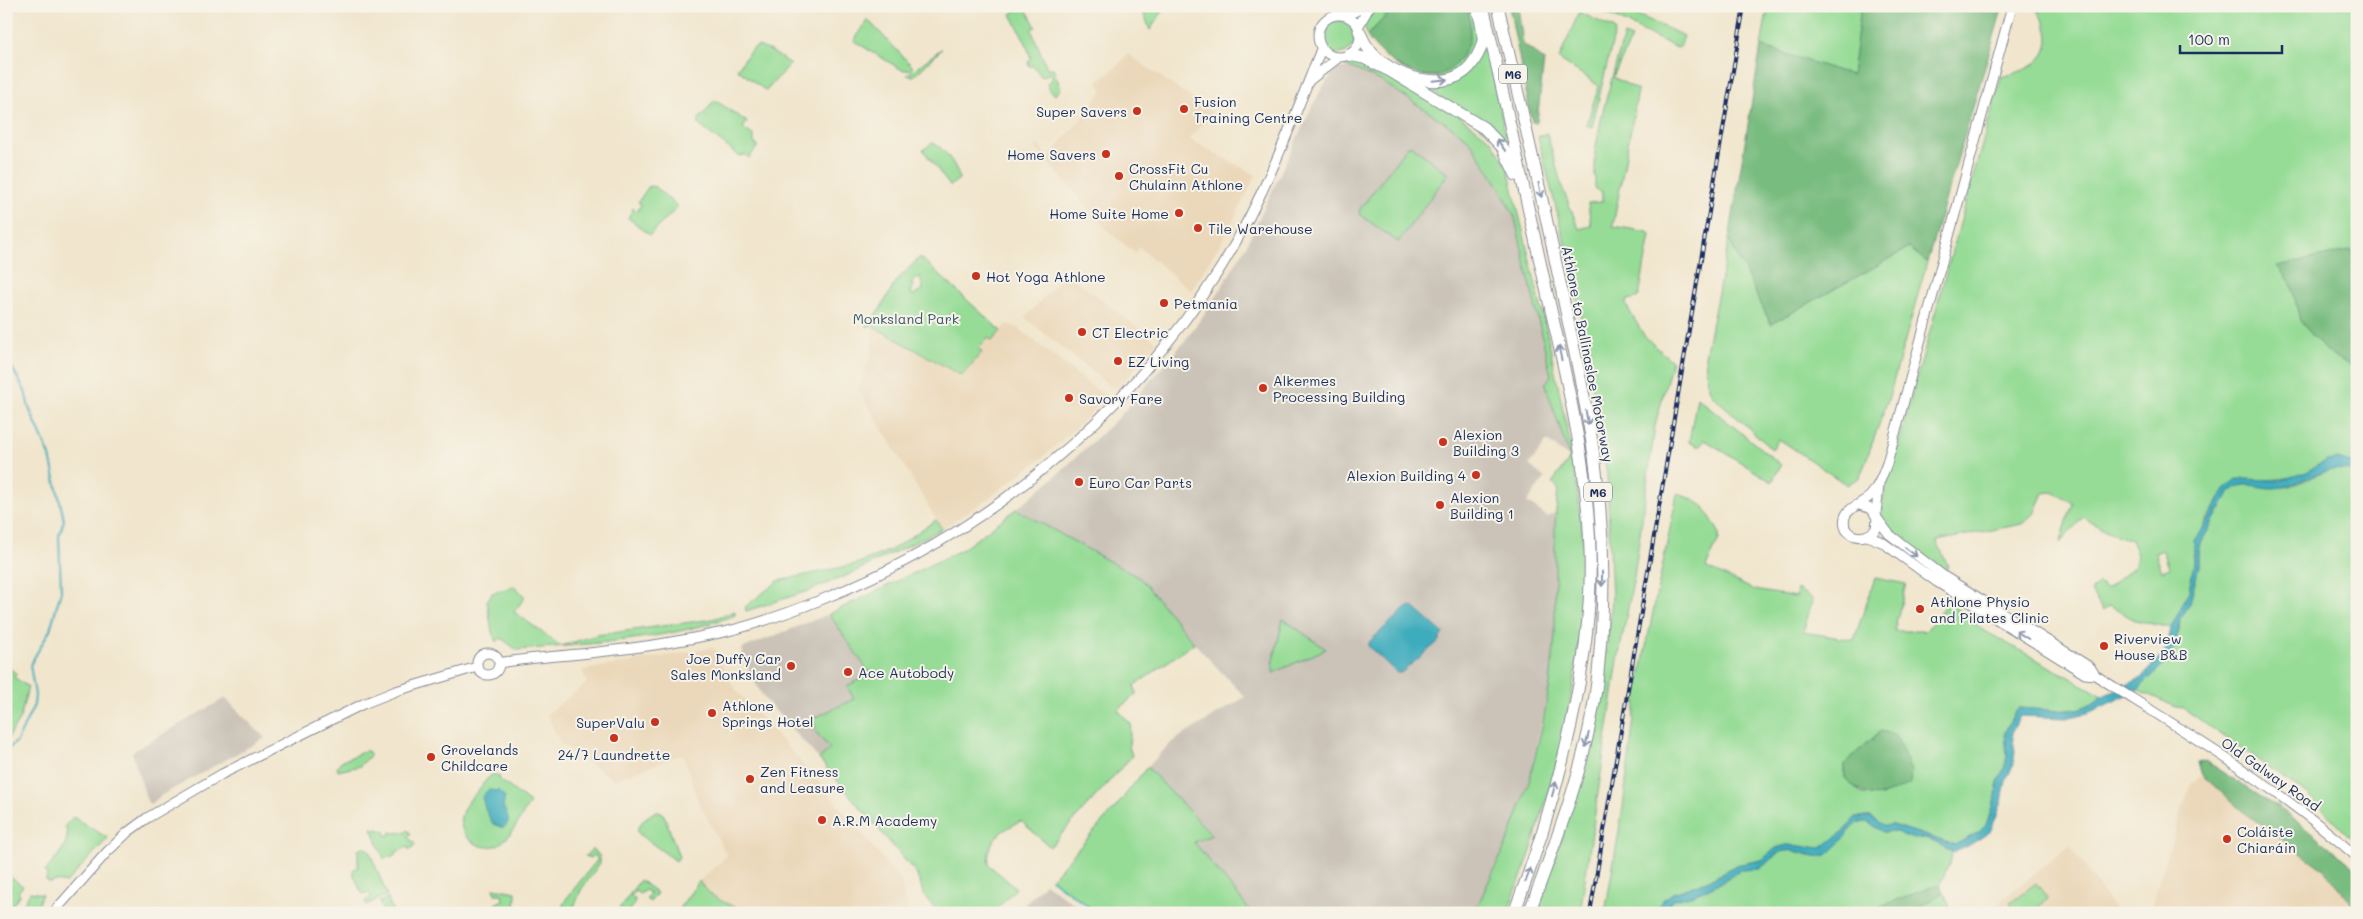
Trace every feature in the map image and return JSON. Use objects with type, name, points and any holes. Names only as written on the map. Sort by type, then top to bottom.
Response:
[{"type":"highway","points":[[1359,29],[1368,48],[1378,58],[1405,74],[1429,81],[1451,79],[1470,66],[1482,46],[1483,30],[1477,6]]},
{"type":"highway","name":"Athlone to Ballinasloe Motorway","points":[[1483,6],[1511,122],[1580,453],[1588,523],[1590,584],[1581,665],[1563,759],[1541,836],[1514,913]]},
{"type":"highway","name":"Athlone to Ballinasloe Motorway","points":[[1498,6],[1571,334],[1596,470],[1601,528],[1602,582],[1599,663],[1588,734],[1574,788],[1530,913]]},
{"type":"highway","points":[[1344,56],[1364,58],[1390,71],[1462,113],[1492,134],[1509,158],[1527,205]]},
{"type":"main road","points":[[1344,56],[1330,56],[1321,49],[1317,40],[1321,24],[1331,16],[1347,16],[1365,6]]},
{"type":"main road","points":[[1310,80],[1358,45],[1359,29],[1370,6]]},
{"type":"main road","points":[[1867,536],[1876,529],[1880,483],[1905,400],[2012,6]]},
{"type":"main road","points":[[1347,16],[1359,29]]},
{"type":"main road","points":[[500,663],[642,647],[726,631],[763,620],[841,592],[887,571],[940,543],[977,520],[1017,491],[1079,439],[1118,401],[1158,355],[1192,311],[1234,244],[1269,177],[1321,49]]},
{"type":"main road","points":[[1880,483],[1872,494],[1847,514],[1846,528],[1853,536],[1867,536],[1882,542],[1937,582],[2079,670],[2086,674],[2095,675]]},
{"type":"main road","points":[[1860,505],[1866,506],[1877,516],[1889,534],[1945,577],[2090,668],[2095,675]]},
{"type":"main road","points":[[487,653],[494,654],[500,663],[497,672],[491,675],[484,675],[477,667],[478,660],[487,653]]},
{"type":"main road","points":[[53,913],[107,852],[128,832],[147,818],[222,774],[363,704],[396,691],[477,667]]},
{"type":"main road","name":"Old Galway Road","points":[[2095,675],[2278,793],[2357,857]]},
{"type":"shaded area","points":[[1128,54],[1212,112],[1189,139],[1256,175],[1229,229],[1191,291],[1139,247],[1135,253],[1107,230],[1035,147],[1038,145],[1048,159],[1103,91],[1097,81],[1115,68]]},
{"type":"shaded area","points":[[1352,68],[1381,81],[1456,130],[1469,140],[1501,190],[1515,218],[1521,241],[1551,376],[1545,384],[1570,458],[1547,441],[1529,465],[1545,478],[1527,502],[1547,517],[1558,511],[1555,523],[1555,636],[1550,683],[1529,781],[1510,836],[1474,913],[1252,913],[1194,842],[1212,834],[1147,767],[1172,742],[1245,697],[1194,643],[1141,579],[1016,509],[1058,474],[1119,417],[1183,343],[1213,302],[1245,248],[1310,111],[1324,85],[1336,69]]},
{"type":"shaded area","points":[[1066,273],[1157,342],[1119,387],[1113,388],[1025,318]]},
{"type":"shaded area","points":[[1007,324],[1017,327],[1106,397],[1078,426],[1044,456],[989,498],[942,529],[858,389],[871,356],[873,326],[962,376],[981,352],[978,348],[988,337],[992,340]]},
{"type":"shaded area","points":[[829,614],[870,674],[855,699],[815,724],[815,731],[830,749],[819,759],[764,698],[751,676],[741,649]]},
{"type":"shaded area","points":[[712,648],[717,651],[726,674],[736,690],[818,781],[901,881],[909,913],[752,913],[720,901],[704,889],[699,881],[727,856],[699,803],[683,754],[614,780],[560,743],[547,714],[587,683],[582,670]]},
{"type":"shaded area","points":[[225,698],[265,738],[162,795],[150,804],[147,801],[132,752]]},
{"type":"shaded area","name":"Coláiste Chiaráin","points":[[2202,775],[2241,810],[2323,869],[2352,904],[2357,905],[2357,913],[2149,913],[2190,785]]},
{"type":"shaded area","points":[[2070,845],[2117,913],[1992,913],[2003,899]]},
{"type":"shaded area","points":[[1045,883],[1087,913],[1017,913]]},
{"type":"green space","points":[[1141,6],[1166,6],[1150,30]]},
{"type":"green space","points":[[1375,6],[1395,6],[1367,36],[1364,23]]},
{"type":"green space","points":[[1395,6],[1468,6],[1469,38],[1466,48],[1457,62],[1447,71],[1435,76],[1422,75],[1409,71],[1384,56],[1367,36]]},
{"type":"green space","points":[[1468,6],[1472,6],[1477,37],[1476,45],[1466,62],[1460,68],[1443,77],[1423,76],[1437,74],[1448,69],[1463,54],[1469,32]]},
{"type":"green space","points":[[1509,6],[1518,6],[1523,44],[1544,60],[1537,122],[1532,122]]},
{"type":"green space","points":[[1592,6],[1618,6],[1684,36],[1680,47],[1677,48]]},
{"type":"green space","points":[[1768,6],[1862,6],[1852,76],[1761,46]]},
{"type":"green space","points":[[1861,6],[2003,6],[1927,262],[1909,248],[1771,324],[1729,239],[1761,46],[1852,75]]},
{"type":"green space","points":[[2036,6],[2357,6],[2357,465],[2337,459],[2295,477],[2259,481],[2246,479],[2224,490],[2201,531],[2193,553],[2194,562],[2189,591],[2171,628],[2135,620],[2109,606],[2103,611],[2091,591],[2099,583],[2106,589],[2135,566],[2137,554],[2131,540],[2107,532],[2083,517],[2060,543],[2073,503],[2052,492],[2043,493],[2034,513],[2022,524],[1937,541],[1948,566],[1945,573],[1896,538],[1881,518],[1883,499],[2001,77],[2020,71],[2037,62],[2047,48],[2046,27]],"holes":[[[2163,550],[2169,568],[2162,571],[2155,553]]]},
{"type":"green space","points":[[1025,7],[1036,27],[1031,29],[1047,68],[1053,68],[1061,89],[1055,95],[1049,89],[1047,83],[1053,78],[1050,73],[1042,77],[1033,66],[1029,66],[1028,62],[1031,59],[1026,43],[1011,14],[1019,8]]},
{"type":"green space","points":[[1579,12],[1613,28],[1615,31],[1592,127],[1586,125],[1599,86],[1559,59]]},
{"type":"green space","points":[[868,20],[913,67],[909,70],[902,70],[854,41]]},
{"type":"green space","points":[[1338,20],[1345,21],[1350,25],[1354,30],[1354,44],[1350,49],[1345,53],[1338,54],[1331,53],[1326,49],[1322,44],[1321,37],[1322,30],[1326,25],[1331,21]]},
{"type":"green space","points":[[1624,35],[1632,38],[1613,77],[1638,90],[1613,226],[1648,232],[1650,235],[1639,296],[1627,300],[1626,305],[1645,337],[1672,361],[1655,426],[1634,577],[1618,660],[1580,913],[1538,913],[1598,720],[1612,600],[1607,475],[1584,333],[1568,256],[1538,137],[1547,133],[1562,187],[1579,229],[1591,226],[1588,203],[1602,202],[1602,192],[1595,187],[1595,151],[1602,114]]},
{"type":"green space","points":[[1486,40],[1508,147],[1422,84],[1448,83]]},
{"type":"green space","points":[[758,46],[771,51],[790,64],[766,91],[737,69],[751,50]]},
{"type":"green space","points":[[941,49],[914,76],[907,75]]},
{"type":"green space","points":[[1365,62],[1457,114],[1492,141],[1508,168],[1546,328],[1573,458],[1582,528],[1583,576],[1579,642],[1573,688],[1556,768],[1529,857],[1507,913],[1474,913],[1510,836],[1530,778],[1542,727],[1550,683],[1555,636],[1555,523],[1558,488],[1552,483],[1570,458],[1545,384],[1551,376],[1515,218],[1501,190],[1469,140],[1381,81],[1346,67],[1344,63]]},
{"type":"green space","points":[[715,100],[747,122],[743,128],[754,136],[754,143],[758,146],[749,158],[745,155],[739,156],[699,125],[699,119]]},
{"type":"green space","points":[[932,143],[945,152],[956,169],[959,179],[950,186],[923,150]]},
{"type":"green space","points":[[1408,146],[1412,146],[1448,174],[1398,242],[1359,214],[1360,209]]},
{"type":"green space","points":[[649,186],[655,187],[678,207],[650,235],[628,218],[633,208],[637,211],[641,205],[638,202]]},
{"type":"green space","points":[[1729,239],[1771,324],[1909,248],[1927,262],[1889,397],[1860,477],[1847,485],[1779,439],[1772,449],[1712,395],[1707,383],[1705,356]]},
{"type":"green space","points":[[2351,250],[2357,254],[2357,370],[2325,350],[2300,321],[2291,283],[2277,266]]},
{"type":"green space","name":"Monksland Park","points":[[920,257],[1001,331],[992,341],[988,338],[978,348],[982,352],[962,376],[873,326],[865,326],[879,311],[897,280]],"holes":[[[920,277],[923,289],[914,295],[911,293],[914,279]]]},
{"type":"green space","points":[[1697,397],[1781,465],[1772,482],[1705,440],[1699,447],[1689,442]]},
{"type":"green space","points":[[2340,468],[2357,474],[2357,844],[2307,794],[2183,708],[2176,707],[2138,690],[2163,665],[2179,632],[2180,620],[2190,603],[2193,591],[2199,565],[2199,546],[2229,493],[2235,488],[2248,485],[2284,487],[2326,471]]},
{"type":"green space","points":[[1677,494],[1693,499],[1704,507],[1719,532],[1719,539],[1706,567],[1754,590],[1796,597],[1797,589],[1813,599],[1803,632],[1854,640],[1875,578],[1906,584],[1894,631],[1926,631],[1948,601],[1983,630],[2103,696],[2094,703],[2078,709],[2049,711],[2019,708],[2015,711],[2005,732],[2007,756],[2005,766],[1998,782],[1996,795],[1986,825],[1979,832],[1955,845],[1893,825],[1885,826],[1871,817],[1856,817],[1844,831],[1822,848],[1787,845],[1776,848],[1762,860],[1736,865],[1712,879],[1674,893],[1663,899],[1655,913],[1605,913],[1623,807],[1638,686]],"holes":[[[1881,731],[1883,796],[1862,794],[1845,778],[1845,763]]]},
{"type":"green space","points":[[1016,509],[1141,579],[1194,643],[1134,686],[1137,693],[1118,710],[1131,724],[1129,746],[1132,756],[1050,847],[1021,821],[996,837],[990,849],[989,865],[1016,888],[993,913],[939,913],[925,897],[916,873],[819,759],[830,749],[815,731],[815,724],[812,719],[854,699],[847,686],[870,674],[829,614],[963,549]]},
{"type":"green space","points":[[936,520],[942,529],[848,575],[811,590],[746,611],[745,607],[778,581],[856,564],[891,550]]},
{"type":"green space","points":[[515,586],[525,597],[514,612],[561,646],[597,635],[713,619],[735,611],[735,615],[684,630],[628,640],[517,650],[501,638],[496,642],[492,632],[487,601],[492,593]]},
{"type":"green space","points":[[1283,619],[1326,649],[1273,673],[1273,662]]},
{"type":"green space","points":[[6,666],[17,674],[14,677],[28,687],[20,718],[6,742]]},
{"type":"green space","points":[[1881,731],[1896,735],[1911,771],[1910,784],[1875,796],[1862,791],[1845,778],[1845,763]]},
{"type":"green space","points":[[368,751],[371,755],[360,766],[338,771],[337,767],[340,762]]},
{"type":"green space","points":[[2205,761],[2285,812],[2357,870],[2357,905],[2352,904],[2323,869],[2241,810],[2202,775],[2198,763]]},
{"type":"green space","points":[[1147,767],[1212,835],[1194,842],[1252,913],[1097,913],[1051,879],[1116,807]]},
{"type":"green space","points":[[493,774],[500,777],[499,779],[530,803],[507,838],[494,846],[487,847],[479,845],[466,836],[462,829],[461,821],[462,813],[471,798]]},
{"type":"green space","points":[[656,811],[662,812],[665,817],[679,857],[676,861],[639,834],[637,830],[644,819]]},
{"type":"green space","points":[[73,817],[108,838],[66,883],[55,881],[50,883],[46,880],[47,874],[45,872],[62,850],[67,838],[65,826]]},
{"type":"green space","points":[[1858,822],[1867,822],[1883,832],[1894,831],[1905,836],[1926,838],[1952,851],[1951,860],[1940,884],[1862,913],[1663,913],[1665,907],[1673,900],[1694,895],[1726,880],[1739,870],[1759,869],[1777,854],[1784,851],[1789,850],[1817,856],[1827,853]]},
{"type":"green space","points":[[372,828],[385,831],[386,835],[391,835],[391,831],[393,833],[406,832],[408,830],[411,834],[408,836],[415,845],[409,850],[408,847],[396,852],[396,855],[384,859]]},
{"type":"green space","points":[[363,847],[369,850],[387,895],[366,905],[365,901],[371,897],[369,892],[363,894],[361,892],[353,872],[354,869],[358,868],[358,850]]},
{"type":"green space","points":[[592,849],[600,856],[600,863],[581,890],[572,913],[559,913],[566,899],[598,859],[593,855],[590,858],[585,856]]},
{"type":"green space","points":[[6,874],[23,886],[10,909],[16,913],[6,910]]},
{"type":"green space","points":[[640,880],[657,893],[650,902],[646,899],[650,893],[645,890],[640,894],[635,891],[631,896],[635,899],[634,904],[627,913],[616,913]]},
{"type":"green space","points":[[699,881],[716,898],[752,913],[676,913]]},
{"type":"green space","points":[[2036,883],[2048,899],[2031,913],[2017,913],[2010,903]]},
{"type":"green space","points":[[1940,884],[1944,892],[1911,913],[1862,913]]},
{"type":"green space","points":[[494,888],[516,892],[515,913],[495,913],[495,904],[503,900],[502,894],[495,894]]},
{"type":"green space","points":[[30,892],[42,894],[39,901],[40,913],[26,913],[21,908]]},
{"type":"green space","points":[[1944,892],[1952,913],[1911,913]]},
{"type":"green space","points":[[388,898],[393,913],[384,913],[379,902]]},
{"type":"water","points":[[2337,459],[2357,465],[2357,474],[2336,469],[2325,471],[2283,487],[2266,488],[2245,485],[2235,488],[2229,493],[2199,546],[2199,565],[2190,603],[2180,620],[2176,644],[2163,665],[2138,690],[2088,713],[2066,718],[2020,716],[2012,732],[2015,752],[2013,765],[2006,781],[2002,802],[1990,832],[1955,852],[1926,838],[1913,839],[1894,831],[1883,832],[1867,822],[1858,822],[1826,855],[1816,856],[1795,851],[1784,851],[1777,854],[1759,869],[1739,870],[1726,880],[1694,895],[1673,900],[1665,907],[1663,913],[1655,913],[1663,899],[1674,893],[1712,879],[1736,865],[1762,860],[1776,848],[1787,845],[1822,848],[1844,831],[1856,817],[1871,817],[1885,826],[1893,825],[1955,845],[1979,832],[1986,825],[1996,795],[1998,782],[2005,766],[2007,756],[2005,732],[2015,711],[2019,708],[2063,711],[2078,709],[2094,703],[2103,696],[2143,677],[2167,648],[2171,628],[2189,591],[2194,562],[2194,539],[2208,521],[2224,490],[2237,479],[2282,480],[2307,472],[2326,460]]},
{"type":"water","points":[[1412,606],[1443,633],[1438,642],[1401,673],[1397,673],[1368,646],[1370,641],[1406,608]]},
{"type":"water","points":[[488,790],[499,791],[505,797],[503,806],[508,823],[503,828],[493,824],[485,809],[482,796]]},
{"type":"waterway","points":[[6,357],[25,391],[29,408],[50,456],[64,520],[59,536],[61,591],[50,630],[30,665],[35,695],[34,705],[17,741],[6,751]]},
{"type":"waterway","points":[[1051,879],[1097,913]]},
{"type":"railway","points":[[1590,913],[1744,6]]},
{"type":"place","name":"Fusion Training Centre","points":[[1184,109]]},
{"type":"place","name":"Super Savers","points":[[1137,111]]},
{"type":"place","name":"Home Savers","points":[[1106,154]]},
{"type":"place","name":"CrossFit Cu Chulainn Athlone","points":[[1119,176]]},
{"type":"place","name":"Home Suite Home","points":[[1179,213]]},
{"type":"place","name":"Tile Warehouse","points":[[1198,228]]},
{"type":"place","name":"Hot Yoga Athlone","points":[[976,276]]},
{"type":"place","name":"Petmania","points":[[1164,303]]},
{"type":"place","name":"CT Electric","points":[[1082,332]]},
{"type":"place","name":"EZ Living","points":[[1118,361]]},
{"type":"place","name":"Alkermes Processing Building","points":[[1263,388]]},
{"type":"place","name":"Savory Fare","points":[[1069,398]]},
{"type":"place","name":"Alexion Building 3","points":[[1443,442]]},
{"type":"place","name":"Alexion Building 4","points":[[1476,475]]},
{"type":"place","name":"Euro Car Parts","points":[[1079,482]]},
{"type":"place","name":"Alexion Building 1","points":[[1440,505]]},
{"type":"place","name":"Athlone Physio and Pilates Clinic","points":[[1920,609]]},
{"type":"place","name":"Riverview House B&B","points":[[2104,646]]},
{"type":"place","name":"Joe Duffy Car Sales Monksland","points":[[791,666]]},
{"type":"place","name":"Ace Autobody","points":[[848,672]]},
{"type":"place","name":"Athlone Springs Hotel","points":[[712,713]]},
{"type":"place","name":"SuperValu","points":[[655,722]]},
{"type":"place","name":"24/7 Laundrette","points":[[614,738]]},
{"type":"place","name":"Grovelands Childcare","points":[[431,757]]},
{"type":"place","name":"Zen Fitness and Leasure","points":[[750,779]]},
{"type":"place","name":"A.R.M Academy","points":[[822,820]]},
{"type":"place","name":"Coláiste Chiaráin","points":[[2227,839]]}]
